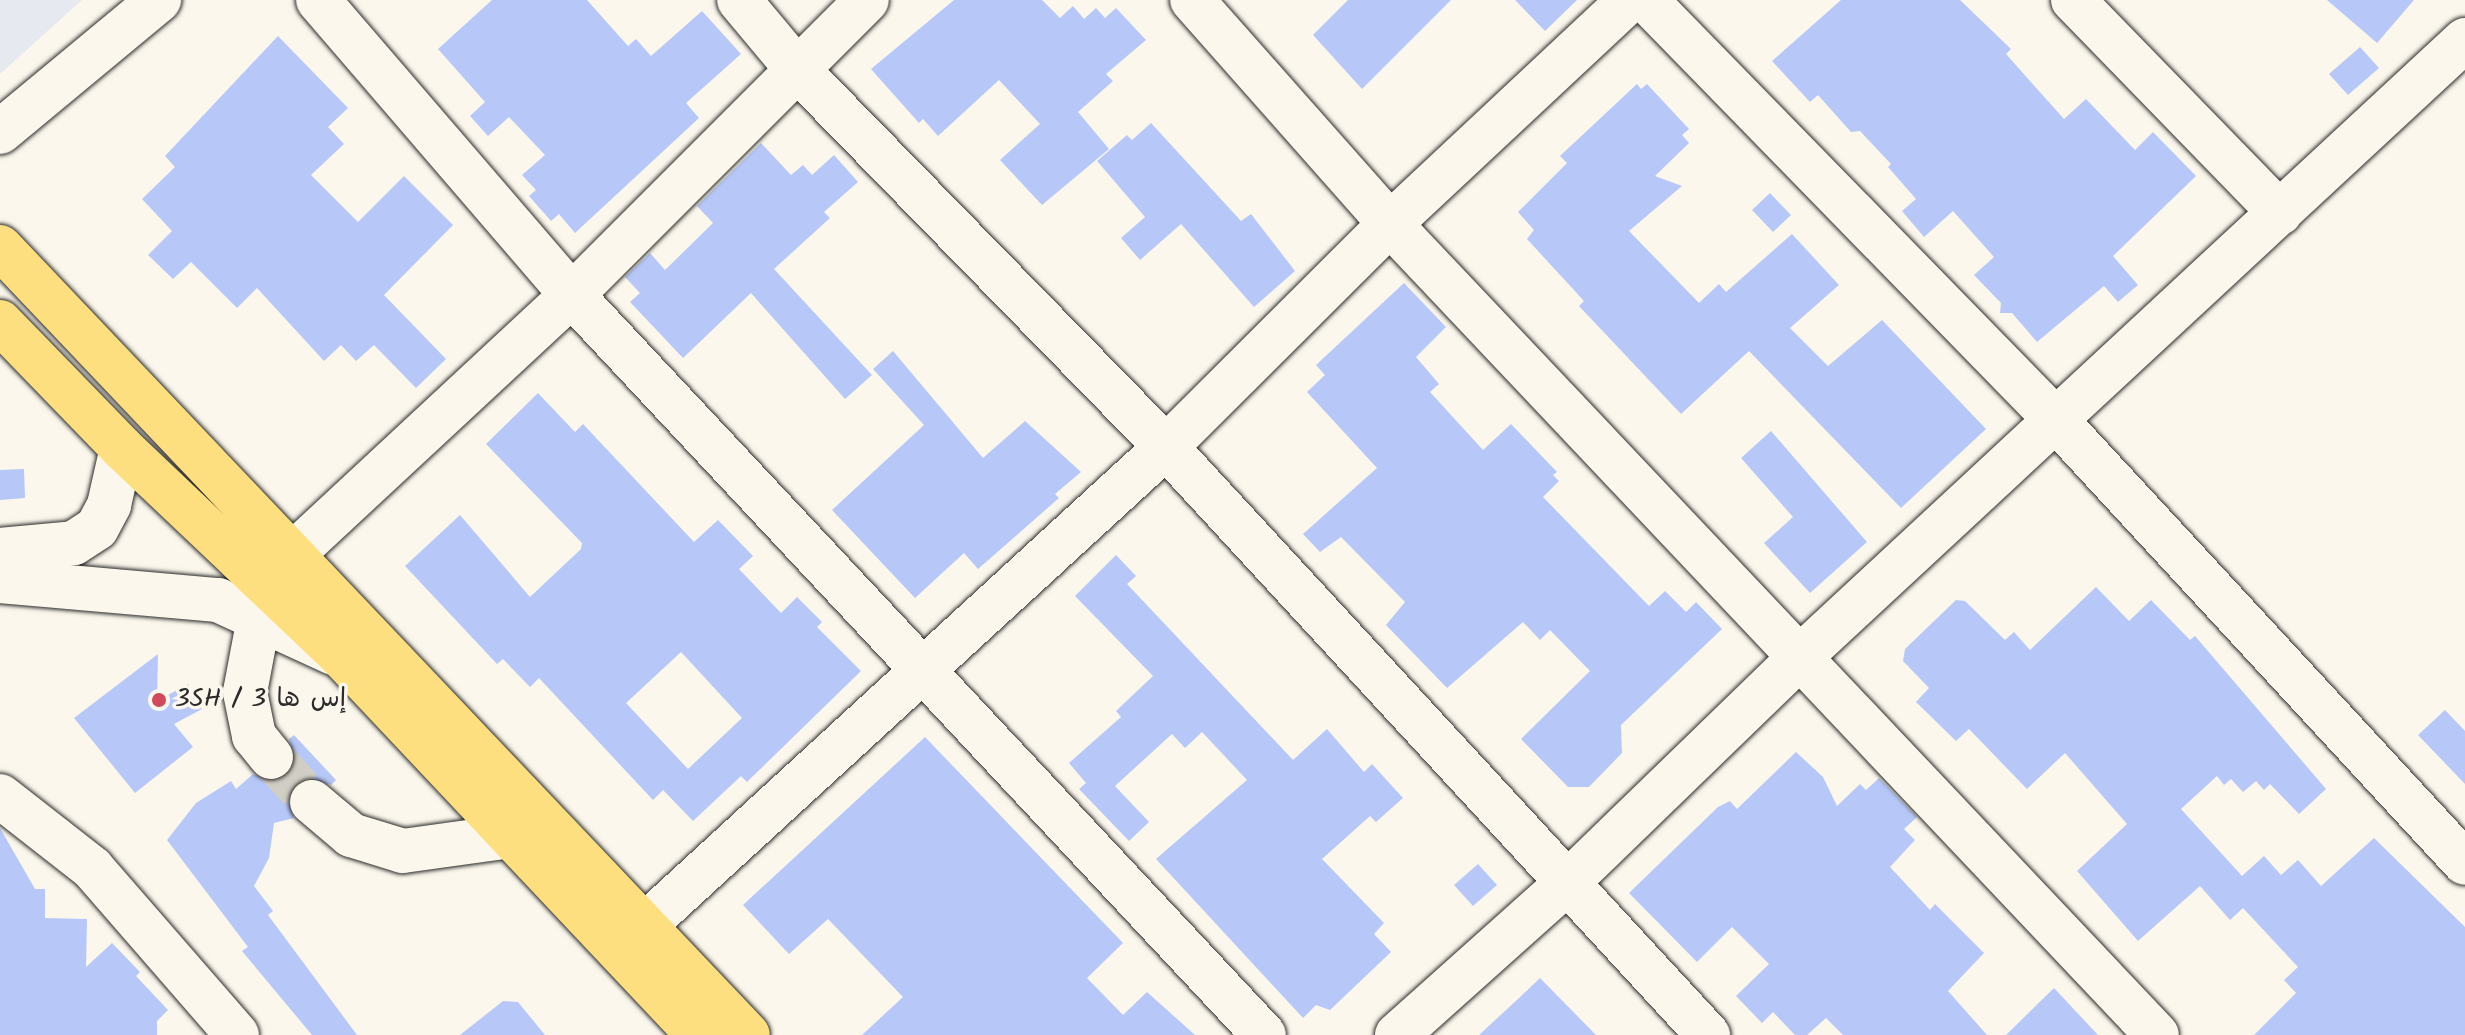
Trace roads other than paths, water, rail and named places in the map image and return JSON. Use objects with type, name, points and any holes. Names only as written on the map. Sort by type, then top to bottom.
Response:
[{"type":"highway","points":[[0,247],[748,1035]]},
{"type":"highway","points":[[0,322],[122,448],[341,656],[511,836],[689,1032]]},
{"type":"street","points":[[0,132],[159,0]]},
{"type":"street","points":[[318,0],[572,295],[919,671],[1264,1035]]},
{"type":"street","points":[[739,0],[795,67],[1166,447],[1708,1035]]},
{"type":"street","points":[[292,555],[572,295],[795,67],[867,0]]},
{"type":"street","points":[[1192,0],[1390,224],[2157,1035]]},
{"type":"street","points":[[644,926],[1166,447],[1390,224],[1629,0]]},
{"type":"street","points":[[1646,0],[2055,419],[2465,863]]},
{"type":"street","points":[[2073,0],[2280,213]]},
{"type":"street","points":[[1397,1035],[1566,884],[1800,657],[2465,40]]},
{"type":"street","points":[[0,550],[74,543],[97,528],[109,505],[122,448]]},
{"type":"street","points":[[0,581],[218,600],[341,656]]},
{"type":"street","points":[[259,618],[245,692],[254,736],[271,757]]},
{"type":"street","points":[[0,796],[92,868],[237,1035]]},
{"type":"street","points":[[312,802],[351,835],[403,851],[511,836]]},
{"type":"tunnel","points":[[271,757],[312,802]]},
{"type":"place","name":"3SH / 3 إس ها","points":[[159,700]]}]
